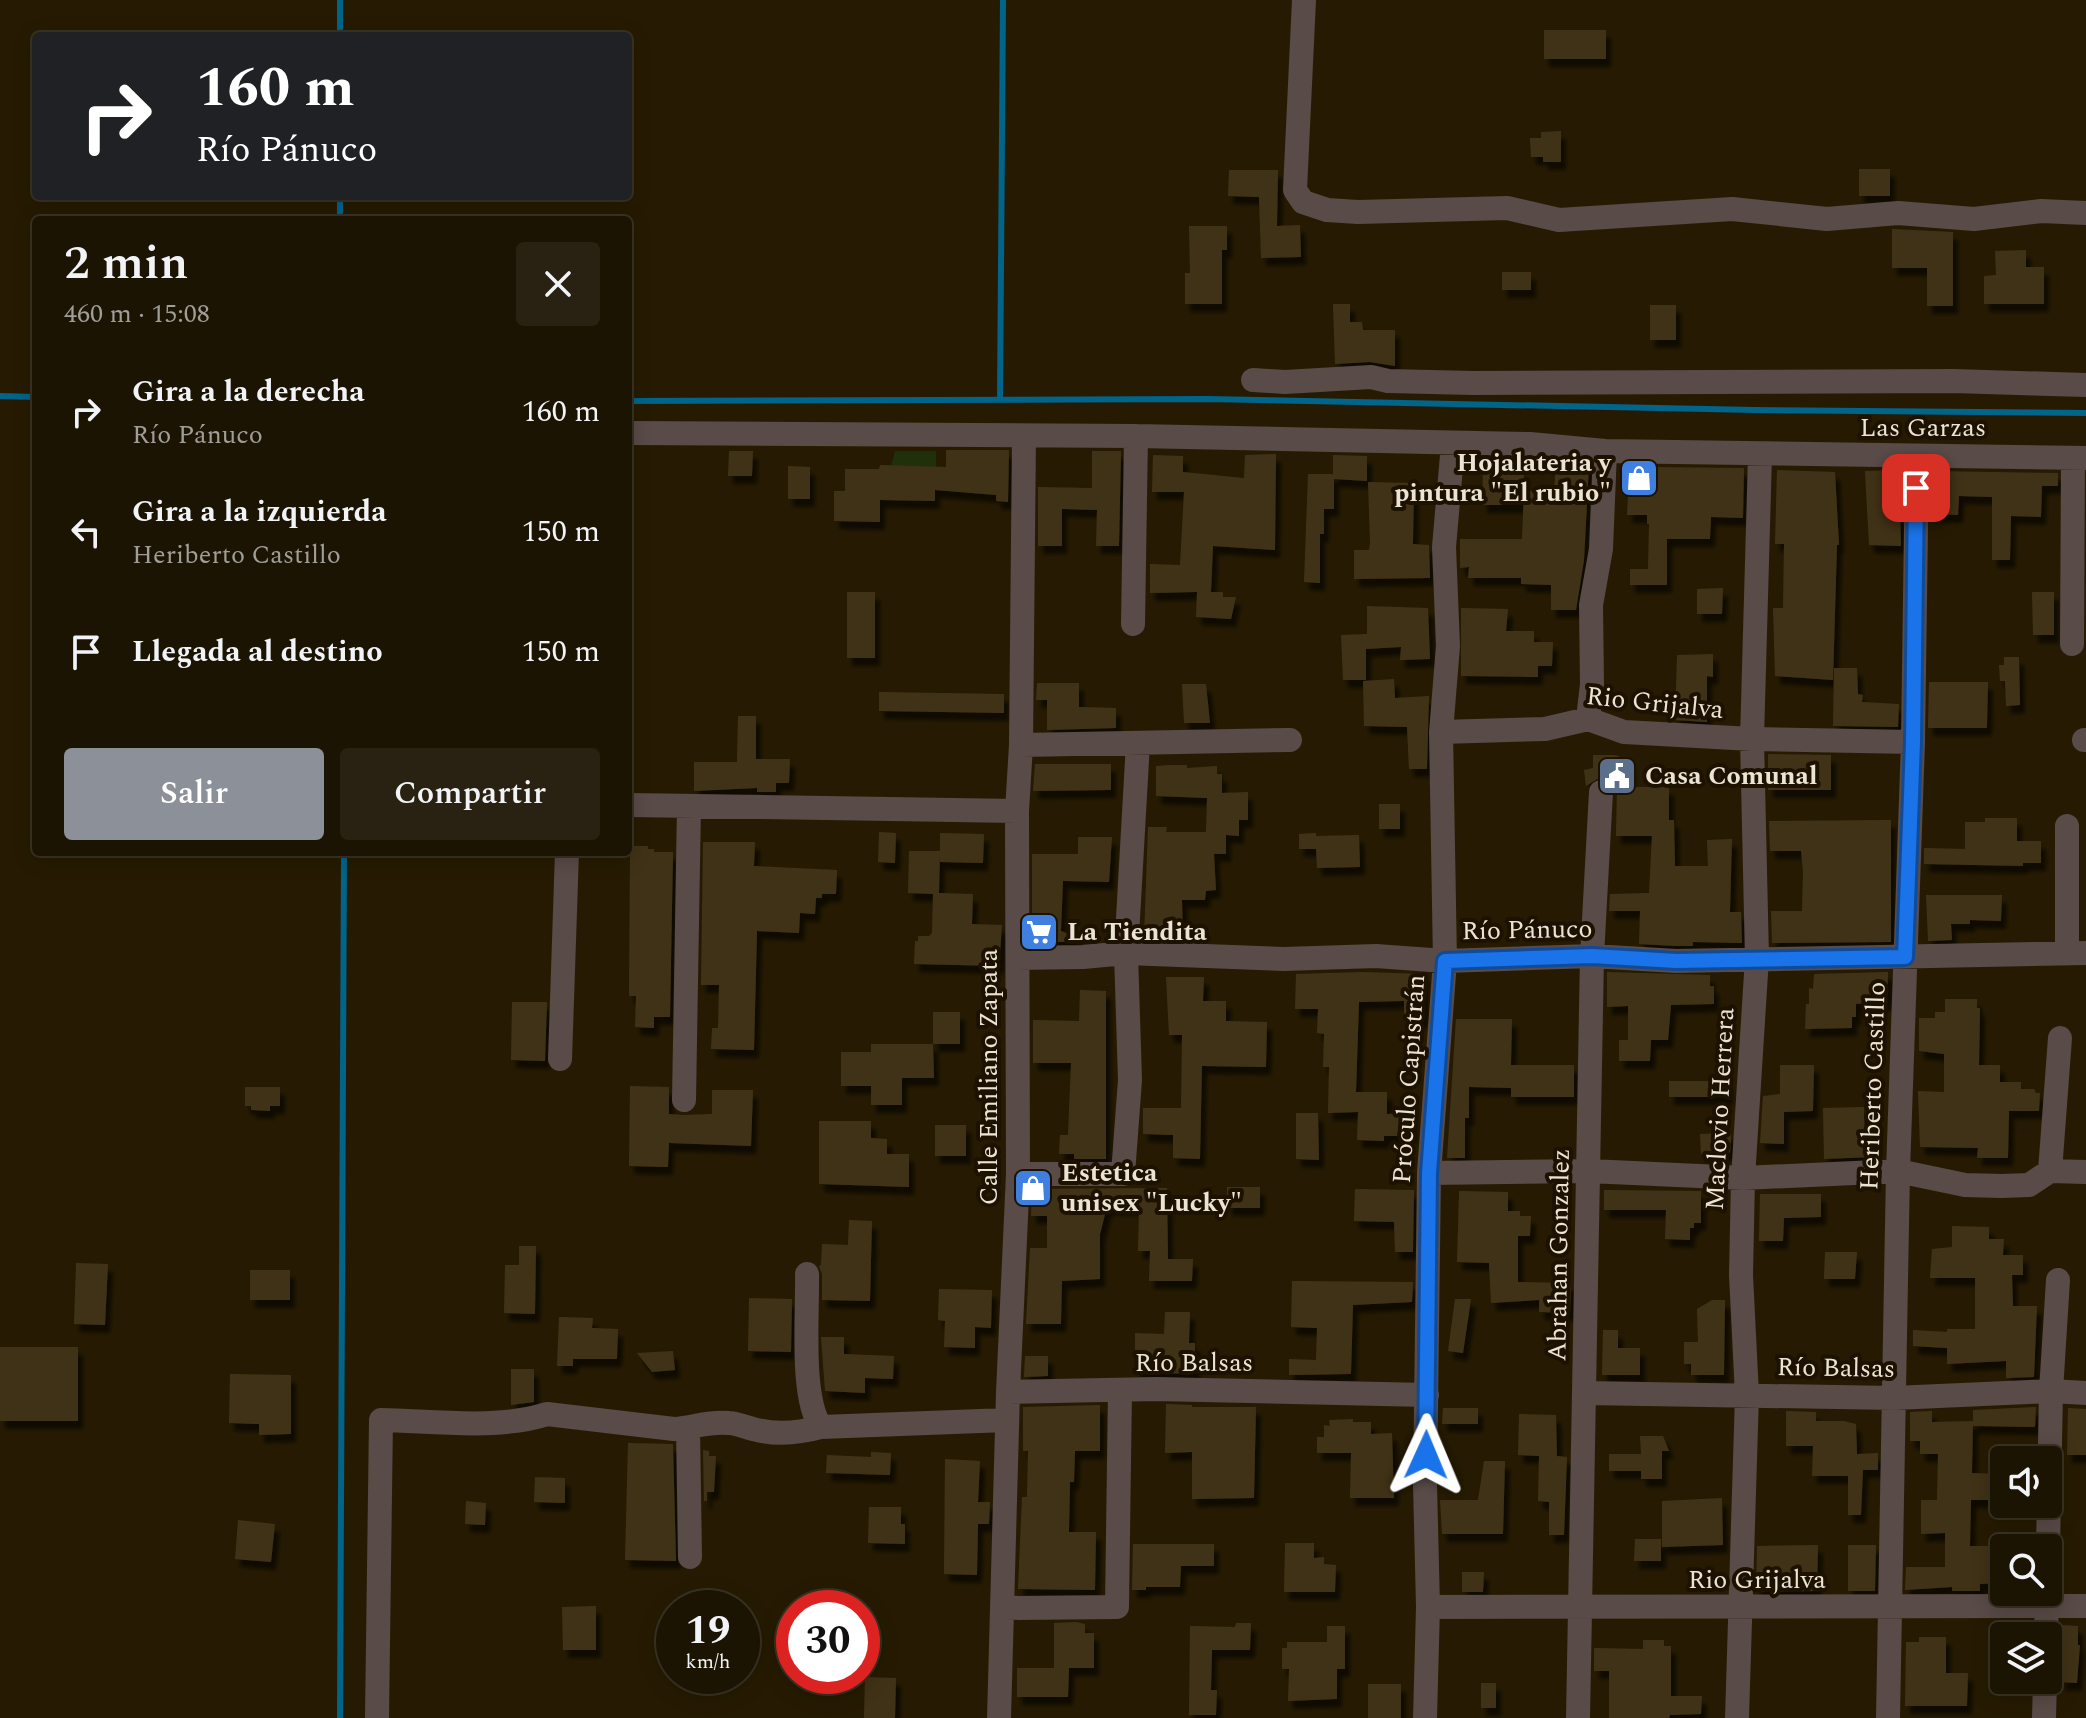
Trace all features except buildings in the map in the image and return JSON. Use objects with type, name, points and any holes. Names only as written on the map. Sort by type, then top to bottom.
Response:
[{"type":"street","points":[[1304,0],[1295,190],[1303,202],[1327,210],[1414,212],[1507,208],[1559,220],[1732,209],[1827,219],[1898,213],[1974,219],[2041,211],[2086,213]]},
{"type":"street","points":[[1253,380],[1285,382],[1371,377],[1388,381],[1473,383],[1953,381],[2086,385]]},
{"type":"street","name":"Las Garzas","points":[[632,433],[1136,436],[1530,444],[1605,451],[1760,455],[2080,458]]},
{"type":"street","name":"Calle Emiliano Zapata","points":[[999,1718],[1007,1420],[1018,1174],[1017,811],[1021,745],[1024,436]]},
{"type":"street","points":[[1133,624],[1136,436]]},
{"type":"street","name":"Próculo Capistrán","points":[[1425,1718],[1429,1173],[1445,961],[1441,732],[1448,646],[1444,547],[1453,444]]},
{"type":"street","points":[[1588,719],[1592,684],[1591,605],[1601,549],[1605,451]]},
{"type":"street","name":"Maclovio Herrera","points":[[1737,1718],[1747,1395],[1741,1275],[1743,1178],[1757,958],[1752,739],[1760,455]]},
{"type":"street","name":"Heriberto Castillo","points":[[1888,1718],[1898,1171],[1913,742],[1917,457]]},
{"type":"street","points":[[2072,644],[2080,458]]},
{"type":"street","name":"Rio Grijalva","points":[[1441,732],[1545,729],[1588,719],[1624,732],[1752,739],[1913,742]]},
{"type":"street","points":[[1021,745],[1290,740]]},
{"type":"street","points":[[1018,1174],[1123,1174],[1130,1080],[1126,953],[1138,743]]},
{"type":"street","name":"Abrahan Gonzalez","points":[[1578,1718],[1592,956],[1601,792]]},
{"type":"street","points":[[632,805],[1017,811]]},
{"type":"street","points":[[684,1100],[689,806]]},
{"type":"street","points":[[2067,826],[2076,953]]},
{"type":"street","points":[[560,1059],[567,856]]},
{"type":"street","name":"Río Pánuco","points":[[1018,958],[1126,953],[1284,959],[1376,956],[1445,961],[1592,956],[1676,961],[2076,953]]},
{"type":"street","points":[[2050,1171],[2060,1038]]},
{"type":"street","points":[[1429,1173],[1589,1171],[1743,1178],[1898,1171],[1965,1185],[2002,1186],[2029,1185],[2050,1171],[2086,1172]]},
{"type":"street","points":[[807,1274],[809,1386],[811,1406],[821,1427]]},
{"type":"street","points":[[2048,1534],[2051,1391],[2058,1280]]},
{"type":"street","name":"Río Balsas","points":[[1008,1392],[1156,1389],[1427,1395]]},
{"type":"street","points":[[1003,1608],[1117,1607],[1120,1390]]},
{"type":"street","name":"Río Balsas","points":[[1585,1393],[1894,1398],[2051,1391],[2086,1393]]},
{"type":"street","points":[[377,1718],[381,1420],[476,1422],[529,1420],[547,1414],[674,1429],[688,1428],[700,1422],[732,1423],[755,1430],[800,1432],[821,1427],[1007,1420]]},
{"type":"street","points":[[688,1428],[690,1557]]},
{"type":"street","name":"Rio Grijalva","points":[[1428,1607],[1891,1608],[1990,1602]]},
{"type":"street","name":"Rio Grijalva","points":[[2062,1602],[2086,1606]]},
{"type":"street","points":[[2044,1718],[2045,1694]]},
{"type":"green space","points":[[895,451],[936,451],[936,467],[891,466]]},
{"type":"waterway","points":[[340,0],[340,32]]},
{"type":"waterway","points":[[1000,400],[1003,0]]},
{"type":"waterway","points":[[340,200],[340,216]]},
{"type":"waterway","points":[[0,396],[32,397]]},
{"type":"waterway","points":[[632,401],[1207,399],[2086,413]]},
{"type":"waterway","points":[[340,1718],[344,856]]},
{"type":"place","name":"Hojalateria y pintura \"El rubio\"","points":[[1639,478]]},
{"type":"place","name":"Casa Comunal","points":[[1617,776]]},
{"type":"place","name":"La Tiendita","points":[[1039,932]]},
{"type":"place","name":"Estetica unisex \"Lucky\"","points":[[1033,1188]]},
{"type":"route","points":[[1426,1455],[1429,1173],[1445,961],[1592,956],[1676,961],[1905,957],[1913,742],[1916,488]]}]
